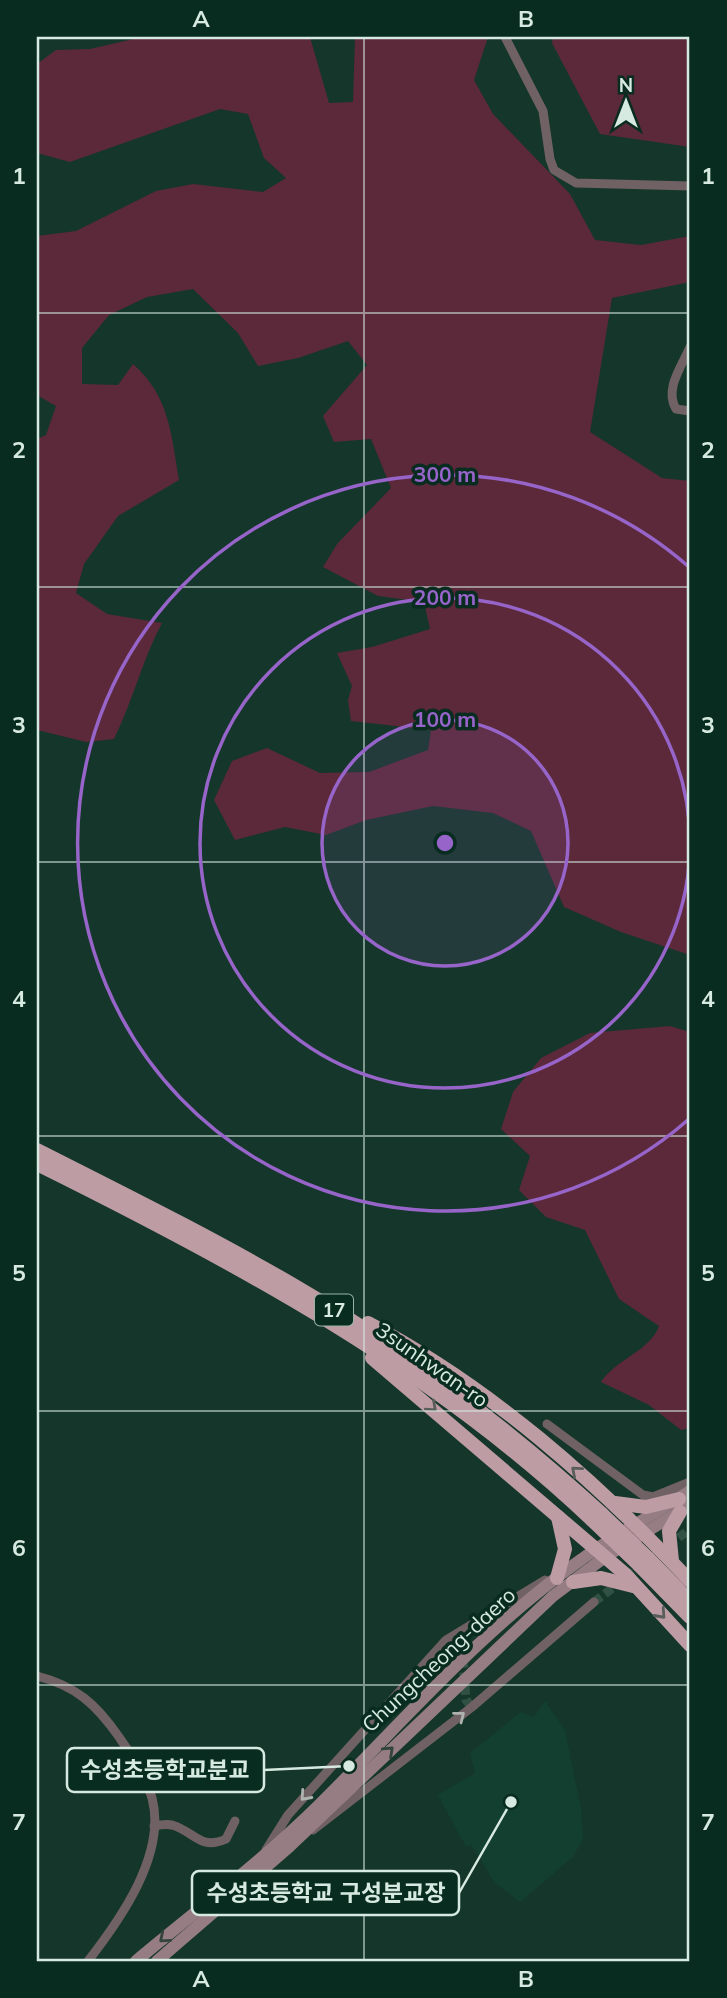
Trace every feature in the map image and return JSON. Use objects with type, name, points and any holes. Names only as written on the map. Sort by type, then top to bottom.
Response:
[{"type":"highway","name":"3sunhwan-ro","points":[[37,1150],[252,1262],[342,1315],[437,1379],[601,1511],[690,1616]]},
{"type":"highway","name":"3sunhwan-ro","points":[[37,1164],[176,1233],[280,1292],[443,1397],[530,1465],[601,1511]]},
{"type":"highway","points":[[280,1292],[393,1374],[597,1549],[625,1574],[690,1645]]},
{"type":"highway","points":[[601,1511],[623,1506],[646,1507],[685,1502]]},
{"type":"highway","points":[[673,1562],[669,1531],[685,1502]]},
{"type":"highway","points":[[601,1511],[624,1513],[690,1581]]},
{"type":"highway","points":[[597,1549],[624,1513]]},
{"type":"highway","points":[[557,1516],[565,1549],[557,1578]]},
{"type":"highway","points":[[625,1574],[657,1546]]},
{"type":"highway","name":"3sunhwan-ro","points":[[644,1562],[690,1601]]},
{"type":"highway","points":[[573,1581],[609,1578],[638,1588]]},
{"type":"main road","name":"Chungcheong-daero","points":[[136,1961],[258,1862],[318,1805],[421,1698],[487,1636],[597,1549],[641,1529],[685,1502]]},
{"type":"main road","name":"Chungcheong-daero","points":[[157,1961],[289,1847],[508,1636],[573,1581],[597,1549]]},
{"type":"street","points":[[505,37],[544,110],[550,159],[554,170],[576,183],[690,186]]},
{"type":"street","points":[[690,347],[671,389],[670,400],[676,409],[690,411]]},
{"type":"street","points":[[547,1424],[643,1495],[653,1497],[690,1482]]},
{"type":"street","points":[[258,1862],[288,1815],[446,1640],[545,1580],[557,1578]]},
{"type":"street","points":[[289,1847],[341,1811],[472,1707],[594,1602]]},
{"type":"street","points":[[37,1676],[58,1681],[82,1693],[99,1709],[145,1780],[152,1799],[154,1826],[129,1905],[88,1961]]},
{"type":"street","points":[[154,1826],[172,1825],[201,1843],[210,1844],[226,1839],[235,1821]]},
{"type":"shaded area","points":[[142,37],[310,37],[329,103],[353,102],[355,37],[488,37],[474,80],[493,114],[570,194],[595,240],[641,245],[690,236],[690,282],[612,298],[590,432],[662,478],[690,481],[690,955],[621,932],[564,907],[531,831],[493,813],[433,806],[366,820],[326,835],[285,827],[235,840],[214,800],[232,761],[267,748],[320,773],[369,772],[428,750],[431,730],[351,721],[348,700],[352,686],[337,653],[372,647],[430,629],[424,602],[378,596],[323,567],[337,544],[391,488],[371,439],[334,442],[323,416],[367,365],[348,341],[298,358],[258,366],[238,333],[193,289],[147,297],[109,315],[82,348],[82,384],[118,385],[133,364],[155,390],[171,432],[179,480],[118,516],[84,564],[76,593],[107,614],[162,623],[114,739],[86,742],[37,730],[37,439],[46,435],[56,406],[37,395],[37,236],[76,231],[156,191],[193,184],[263,192],[286,178],[264,158],[248,114],[220,109],[70,162],[37,153],[37,64],[56,50],[90,49]]},
{"type":"shaded area","points":[[553,37],[690,37],[690,147],[600,134],[552,43]]},
{"type":"shaded area","points":[[670,1026],[690,1032],[690,1428],[681,1430],[649,1405],[601,1382],[615,1367],[641,1349],[655,1335],[659,1326],[619,1299],[585,1230],[546,1217],[519,1190],[530,1156],[501,1129],[513,1092],[541,1058],[590,1033]]},
{"type":"shaded area","points":[[545,1701],[565,1730],[581,1809],[583,1839],[573,1857],[520,1902],[495,1883],[471,1844],[466,1847],[438,1795],[475,1773],[470,1753],[521,1712],[534,1717]]},
{"type":"tunnel","points":[[668,1546],[690,1529]]},
{"type":"tunnel","points":[[594,1602],[643,1565]]},
{"type":"tunnel","points":[[461,1632],[466,1700],[472,1707]]},
{"type":"place","name":"수성초등학교분교","points":[[349,1766]]},
{"type":"place","name":"수성초등학교 구성분교장","points":[[511,1802]]}]
